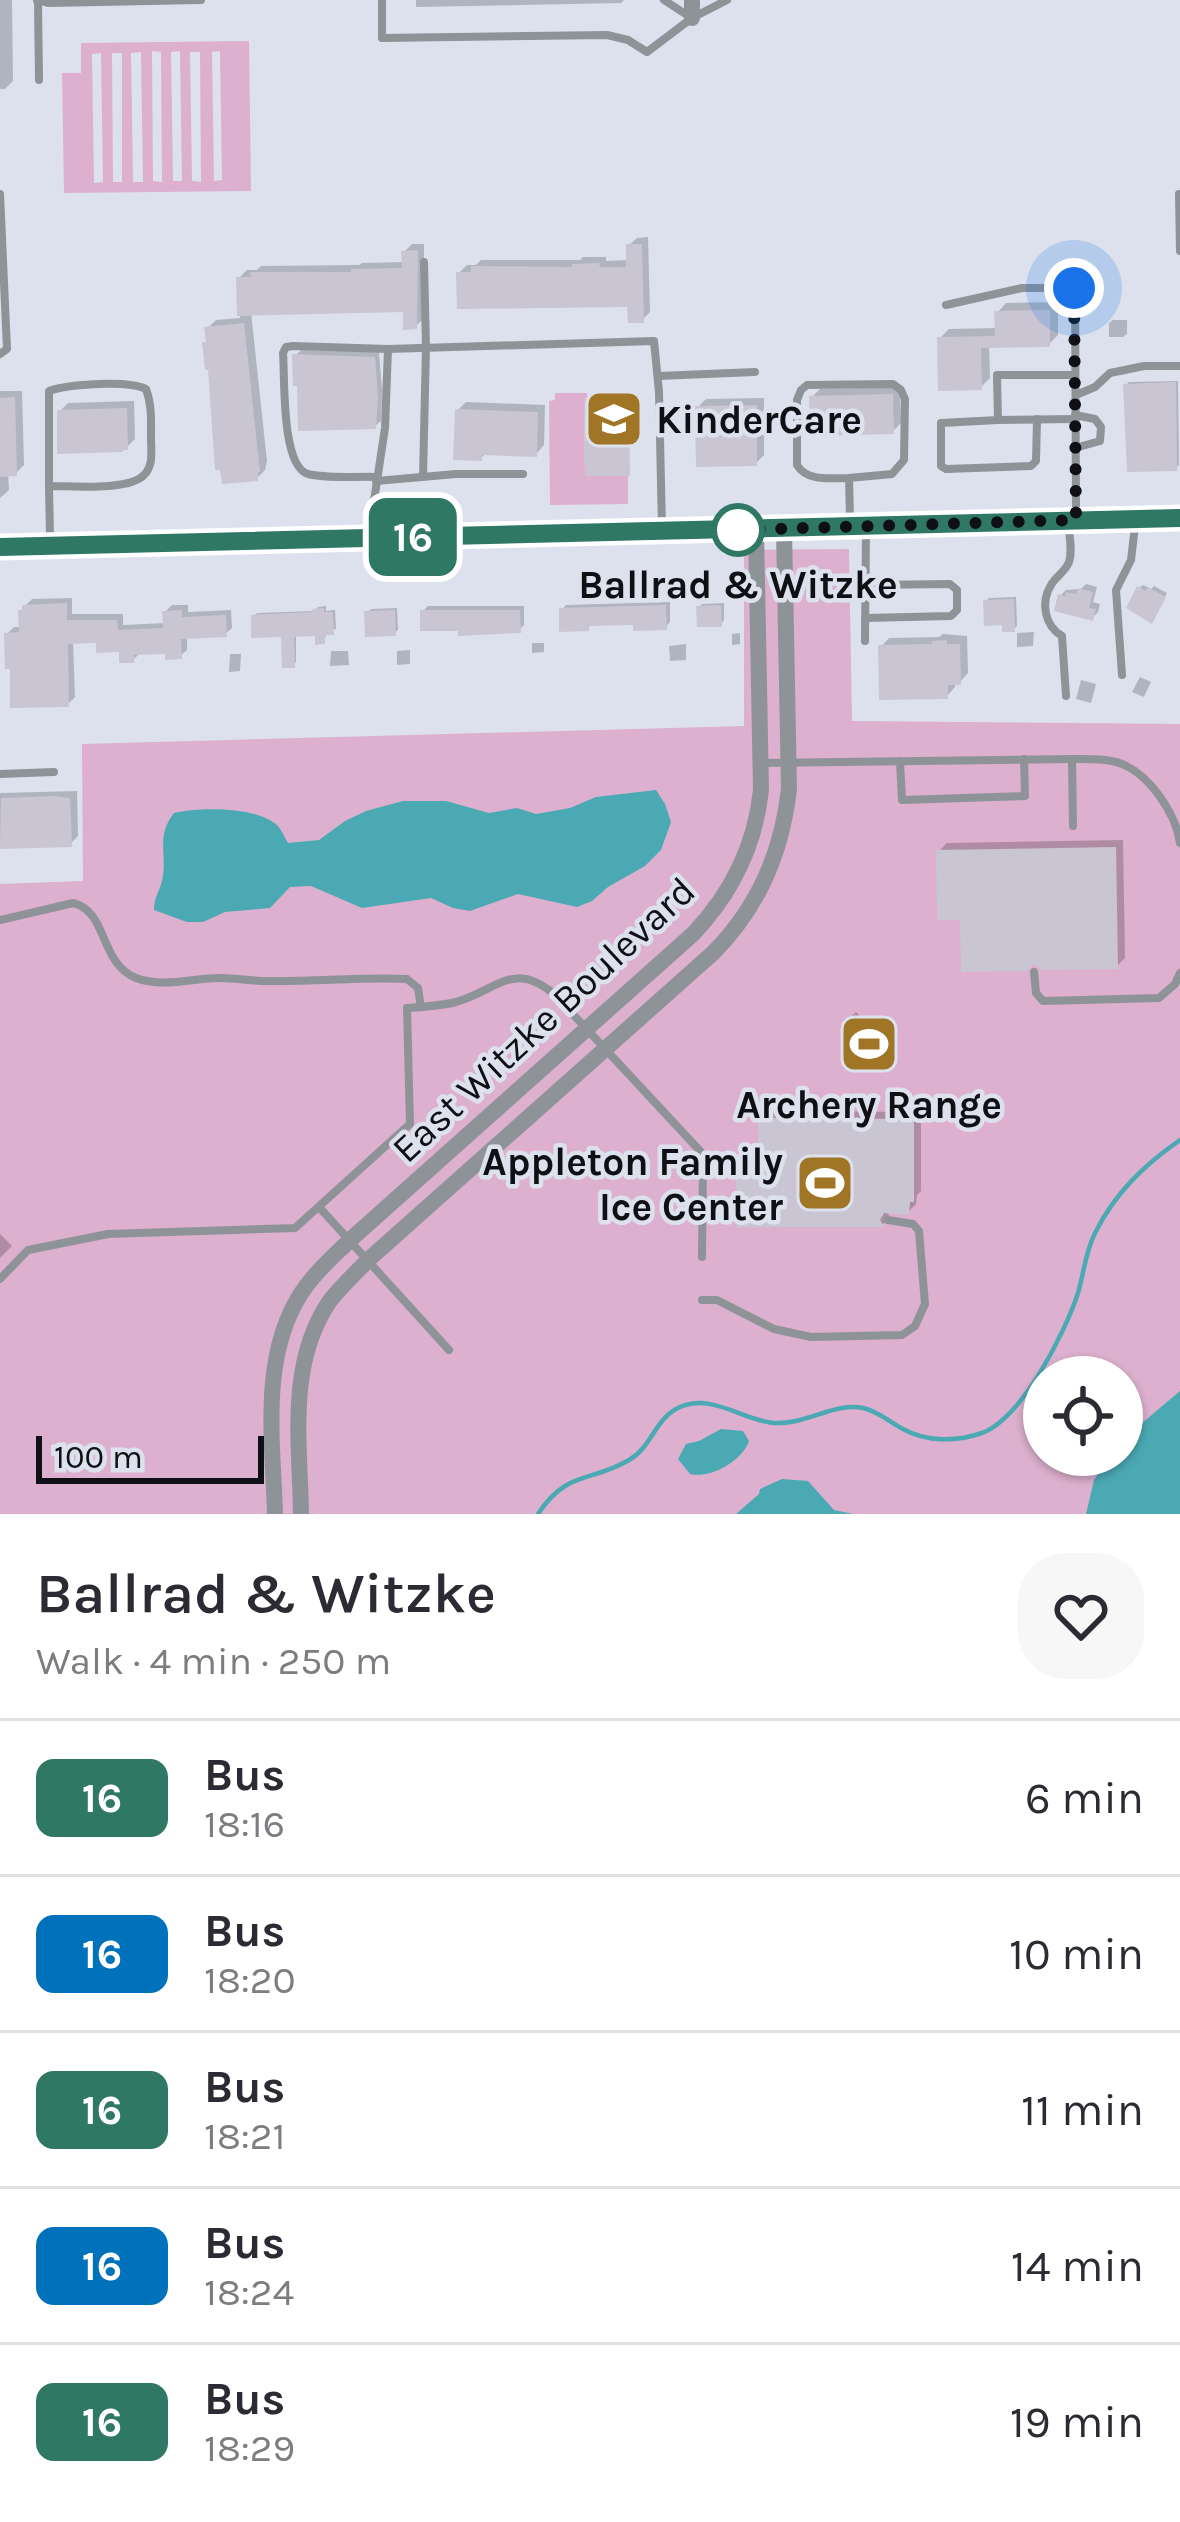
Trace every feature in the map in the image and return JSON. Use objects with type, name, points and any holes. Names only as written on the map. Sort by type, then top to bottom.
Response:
[{"type":"main road","points":[[0,547],[1180,518]]},
{"type":"street","name":"East Witzke Boulevard","points":[[301,1514],[298,1402],[303,1360],[330,1302],[368,1260],[713,953],[741,921],[770,869],[787,803],[789,763],[784,529]]},
{"type":"street","name":"East Witzke Boulevard","points":[[274,1514],[273,1397],[279,1346],[301,1294],[350,1240],[693,934],[724,898],[742,865],[758,817],[761,763],[756,530]]},
{"type":"lane","points":[[39,80],[37,1],[201,0]]},
{"type":"lane","points":[[382,0],[382,38],[608,35],[647,52],[692,9],[727,0]]},
{"type":"lane","points":[[664,0],[692,9]]},
{"type":"lane","points":[[0,194],[7,350],[0,354]]},
{"type":"lane","points":[[1179,194],[1180,251]]},
{"type":"lane","points":[[423,476],[424,262]]},
{"type":"lane","points":[[946,305],[1022,288],[1074,284],[1071,549],[1068,566],[1049,587],[1046,615],[1052,630],[1062,636],[1066,696]]},
{"type":"lane","points":[[523,474],[377,479],[307,474],[296,465],[289,449],[286,347],[388,349],[654,340],[662,532]]},
{"type":"lane","points":[[372,538],[385,428],[388,349]]},
{"type":"lane","points":[[1075,396],[1110,373],[1180,366]]},
{"type":"lane","points":[[658,376],[755,372]]},
{"type":"lane","points":[[998,420],[997,375],[1075,375]]},
{"type":"lane","points":[[49,486],[124,484],[142,477],[152,458],[151,404],[146,389],[132,384],[49,391],[49,486],[50,546]]},
{"type":"lane","points":[[807,385],[893,385],[905,399],[904,460],[892,475],[849,478],[801,472],[797,464],[800,390],[807,385]]},
{"type":"lane","points":[[1036,419],[1036,460],[1031,466],[941,466],[941,423],[1075,417],[1095,419],[1101,427],[1100,441],[1075,448]]},
{"type":"lane","points":[[849,478],[865,586],[865,641]]},
{"type":"lane","points":[[1122,675],[1116,590],[1131,560],[1136,519]]},
{"type":"lane","points":[[865,586],[950,584],[957,590],[957,610],[951,616],[866,618]]},
{"type":"lane","points":[[761,763],[1072,759],[1119,763],[1138,774],[1164,803],[1180,843]]},
{"type":"lane","points":[[1072,759],[1073,826]]},
{"type":"lane","points":[[900,761],[902,800],[1025,796],[1024,760]]},
{"type":"lane","points":[[0,774],[54,772]]},
{"type":"lane","points":[[0,920],[81,904],[94,916],[122,970],[148,981],[406,979],[418,988],[421,1007]]},
{"type":"lane","points":[[1034,972],[1036,993],[1043,1001],[1159,998],[1180,973]]},
{"type":"lane","points":[[0,1279],[28,1250],[108,1234],[295,1228],[410,1124],[406,1008],[458,1002],[518,978],[547,988],[701,1152],[703,1257]]},
{"type":"lane","points":[[319,1207],[449,1350]]},
{"type":"lane","points":[[703,1300],[717,1300],[775,1329],[811,1337],[902,1335],[915,1326],[925,1304],[919,1231],[913,1224],[888,1220]]},
{"type":"shaded area","points":[[249,41],[251,191],[64,193],[62,73],[81,73],[81,43]],"holes":[[[152,51],[161,52],[162,182],[153,181]],[[180,51],[182,181],[173,181],[171,52]],[[220,51],[222,180],[214,181],[212,52]],[[141,52],[143,182],[133,182],[131,53]],[[190,52],[200,52],[201,182],[192,181]],[[101,53],[103,182],[94,183],[92,54]],[[112,53],[122,53],[122,182],[113,182]]]},
{"type":"shaded area","points":[[555,393],[587,393],[585,475],[628,476],[628,504],[550,505],[549,401],[555,400]]},
{"type":"shaded area","points":[[849,549],[852,721],[1180,724],[1180,1514],[0,1514],[0,884],[83,881],[82,744],[744,726],[744,550]]},
{"type":"water","points":[[656,790],[671,822],[661,850],[645,866],[577,907],[518,894],[470,911],[431,898],[362,908],[311,886],[290,887],[270,908],[225,912],[203,922],[187,922],[154,910],[162,881],[165,830],[174,813],[213,809],[257,815],[278,826],[288,843],[319,840],[366,811],[403,801],[446,801],[489,813],[517,808],[536,814],[596,797]]},
{"type":"water","points":[[1180,1391],[1180,1514],[1086,1514],[1097,1476],[1143,1476],[1143,1422]]},
{"type":"water","points":[[721,1429],[743,1431],[749,1441],[745,1448],[716,1471],[690,1474],[678,1459],[686,1444]]},
{"type":"water","points":[[782,1479],[808,1481],[834,1510],[853,1514],[736,1514],[760,1489]]},
{"type":"building","points":[[626,244],[642,244],[644,323],[628,323],[627,307],[457,309],[456,272],[471,272],[471,266],[599,263],[600,267],[626,267]]},
{"type":"building","points":[[418,250],[417,329],[403,330],[403,312],[237,316],[236,277],[251,277],[250,272],[402,268],[401,251]]},
{"type":"building","points":[[1050,310],[1050,347],[981,348],[982,390],[938,391],[937,337],[995,336],[994,311]]},
{"type":"building","points":[[244,323],[260,472],[258,481],[222,484],[220,470],[215,470],[204,327]]},
{"type":"building","points":[[292,354],[375,357],[376,429],[298,431]]},
{"type":"building","points":[[1176,382],[1177,471],[1127,472],[1123,384]]},
{"type":"building","points":[[893,394],[894,434],[810,436],[809,396]]},
{"type":"building","points":[[15,397],[17,476],[0,477],[0,398]]},
{"type":"building","points":[[629,398],[630,476],[585,476],[584,399]]},
{"type":"building","points":[[757,405],[757,466],[696,467],[695,406]]},
{"type":"building","points":[[127,408],[128,450],[57,454],[57,410]]},
{"type":"building","points":[[455,409],[538,412],[537,457],[482,455],[482,461],[453,460]]},
{"type":"building","points":[[1137,586],[1166,597],[1152,624],[1126,608]]},
{"type":"building","points":[[1078,588],[1093,592],[1089,608],[1096,609],[1093,621],[1054,611],[1058,594],[1076,594]]},
{"type":"building","points":[[1014,599],[1015,632],[1002,632],[1002,625],[984,626],[983,600]]},
{"type":"building","points":[[67,603],[67,620],[117,620],[118,630],[163,628],[162,611],[182,610],[182,617],[226,615],[227,637],[181,639],[182,659],[134,655],[134,663],[119,663],[119,652],[96,653],[96,643],[68,644],[69,707],[10,708],[4,633],[19,632],[22,605]]},
{"type":"building","points":[[666,605],[667,630],[633,631],[633,625],[559,632],[559,608]]},
{"type":"building","points":[[721,605],[722,627],[697,627],[696,606]]},
{"type":"building","points":[[324,608],[324,612],[333,612],[334,635],[325,635],[325,644],[315,645],[315,636],[294,637],[295,668],[282,668],[281,637],[251,638],[251,615]]},
{"type":"building","points":[[395,610],[396,636],[365,637],[364,611]]},
{"type":"building","points":[[420,610],[520,610],[521,633],[458,636],[458,631],[420,631]]},
{"type":"building","points":[[947,640],[947,644],[960,644],[961,685],[948,685],[948,699],[879,700],[878,645]]},
{"type":"building","points":[[1,798],[70,798],[72,847],[0,849]]},
{"type":"building","points":[[1116,847],[1118,969],[1042,970],[1034,964],[1026,971],[961,972],[960,920],[937,920],[936,850]]},
{"type":"building","name":"Appleton Family Ice Center","points":[[758,1118],[914,1119],[914,1202],[910,1202],[909,1215],[884,1213],[880,1220],[884,1227],[736,1227],[736,1165],[758,1165]]},
{"type":"waterway","points":[[538,1514],[559,1490],[636,1455],[670,1413],[691,1404],[715,1405],[774,1423],[863,1408],[921,1436],[952,1439],[982,1433],[1027,1393],[1052,1351],[1072,1310],[1095,1233],[1112,1205],[1154,1159],[1180,1140]]},
{"type":"bus line","name":"16","points":[[0,547],[1180,518]]},
{"type":"place","name":"KinderCare","points":[[614,419]]},
{"type":"place","name":"Ballrad & Witzke","points":[[738,530]]},
{"type":"place","name":"Archery Range","points":[[869,1044]]},
{"type":"place","name":"Appleton Family Ice Center","points":[[825,1183]]},
{"type":"route","points":[[738,530],[1076,520],[1074,288]]}]
